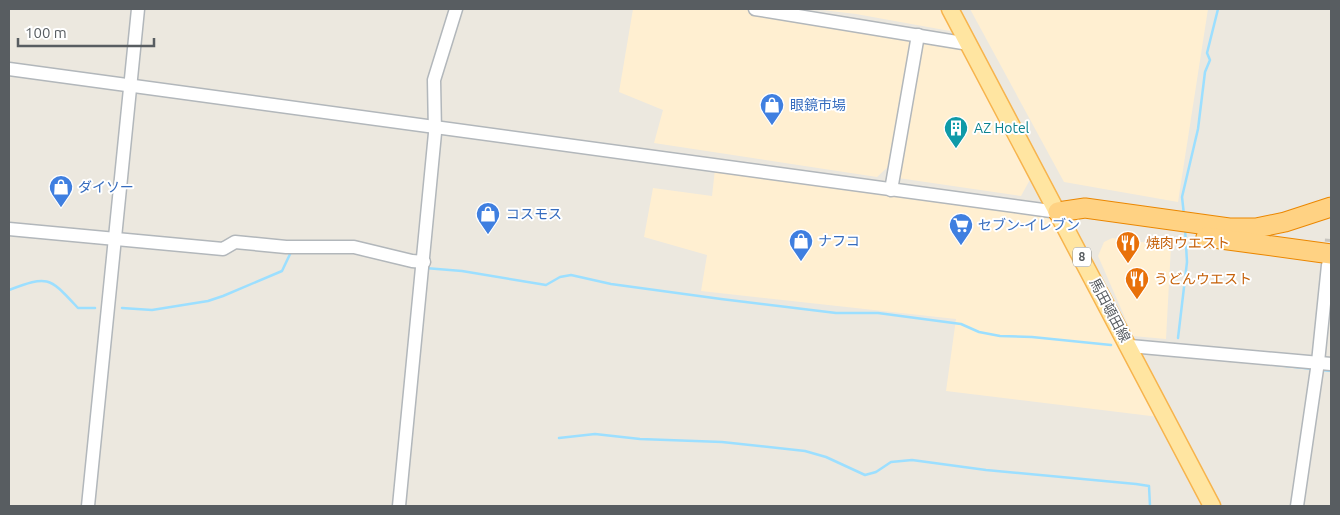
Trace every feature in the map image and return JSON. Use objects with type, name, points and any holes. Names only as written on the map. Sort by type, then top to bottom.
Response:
[{"type":"highway","points":[[1058,212],[1085,208],[1229,228],[1256,228],[1285,222],[1331,206]]},
{"type":"highway","points":[[1058,212],[1088,220],[1330,260]]},
{"type":"main road","name":"馬田頓田線","points":[[950,9],[1130,346],[1212,506]]},
{"type":"street","points":[[88,506],[138,9]]},
{"type":"street","points":[[399,506],[435,128],[434,80],[456,9]]},
{"type":"street","points":[[755,9],[968,44]]},
{"type":"street","points":[[891,190],[918,35]]},
{"type":"street","points":[[9,69],[1058,212]]},
{"type":"street","points":[[9,229],[223,249],[235,242],[286,246],[354,247],[412,261],[423,266]]},
{"type":"street","points":[[1297,506],[1325,363],[1330,260]]},
{"type":"street","points":[[1130,346],[1325,363]]},
{"type":"shaded area","points":[[633,9],[743,9],[879,26],[915,34],[891,164],[877,177],[654,143],[663,110],[619,92]]},
{"type":"shaded area","points":[[814,9],[946,9],[956,26],[950,31],[856,14]]},
{"type":"shaded area","points":[[970,9],[1208,9],[1178,202],[1064,182]]},
{"type":"shaded area","points":[[919,39],[967,47],[1032,176],[1021,196],[898,178]]},
{"type":"shaded area","points":[[715,169],[1054,215],[1159,417],[946,391],[956,319],[701,291],[707,255],[644,237],[653,188],[712,196]]},
{"type":"shaded area","points":[[1112,238],[1171,246],[1166,339],[1133,336],[1098,256],[1104,242]]},
{"type":"waterway","points":[[1184,215],[1182,197],[1198,129],[1205,72],[1210,60],[1207,53],[1218,9]]},
{"type":"waterway","points":[[1178,338],[1187,262],[1185,228]]},
{"type":"waterway","points":[[122,308],[152,310],[208,301],[282,271],[291,252]]},
{"type":"waterway","points":[[425,268],[462,271],[546,285],[560,277],[571,275],[611,284],[721,299],[836,313],[878,313],[961,324],[979,332],[1000,336],[1032,337],[1111,345]]},
{"type":"waterway","points":[[9,290],[33,282],[48,282],[61,290],[78,308],[95,308]]},
{"type":"waterway","points":[[1267,364],[1313,369]]},
{"type":"waterway","points":[[1321,370],[1331,371]]},
{"type":"waterway","points":[[559,438],[595,434],[640,439],[722,442],[805,451],[826,457],[865,475],[876,472],[891,462],[912,460],[986,470],[1136,484],[1149,486],[1150,506]]},
{"type":"tunnel","points":[[1329,260],[1331,239]]},
{"type":"place","name":"眼鏡市場","points":[[772,126]]},
{"type":"place","name":"AZ Hotel","points":[[956,149]]},
{"type":"place","name":"ダイソー","points":[[61,208]]},
{"type":"place","name":"コスモス","points":[[488,235]]},
{"type":"place","name":"セブン-イレブン","points":[[961,246]]},
{"type":"place","name":"ナフコ","points":[[801,262]]},
{"type":"place","name":"焼肉ウエスト","points":[[1128,264]]},
{"type":"place","name":"うどんウエスト","points":[[1137,300]]}]
